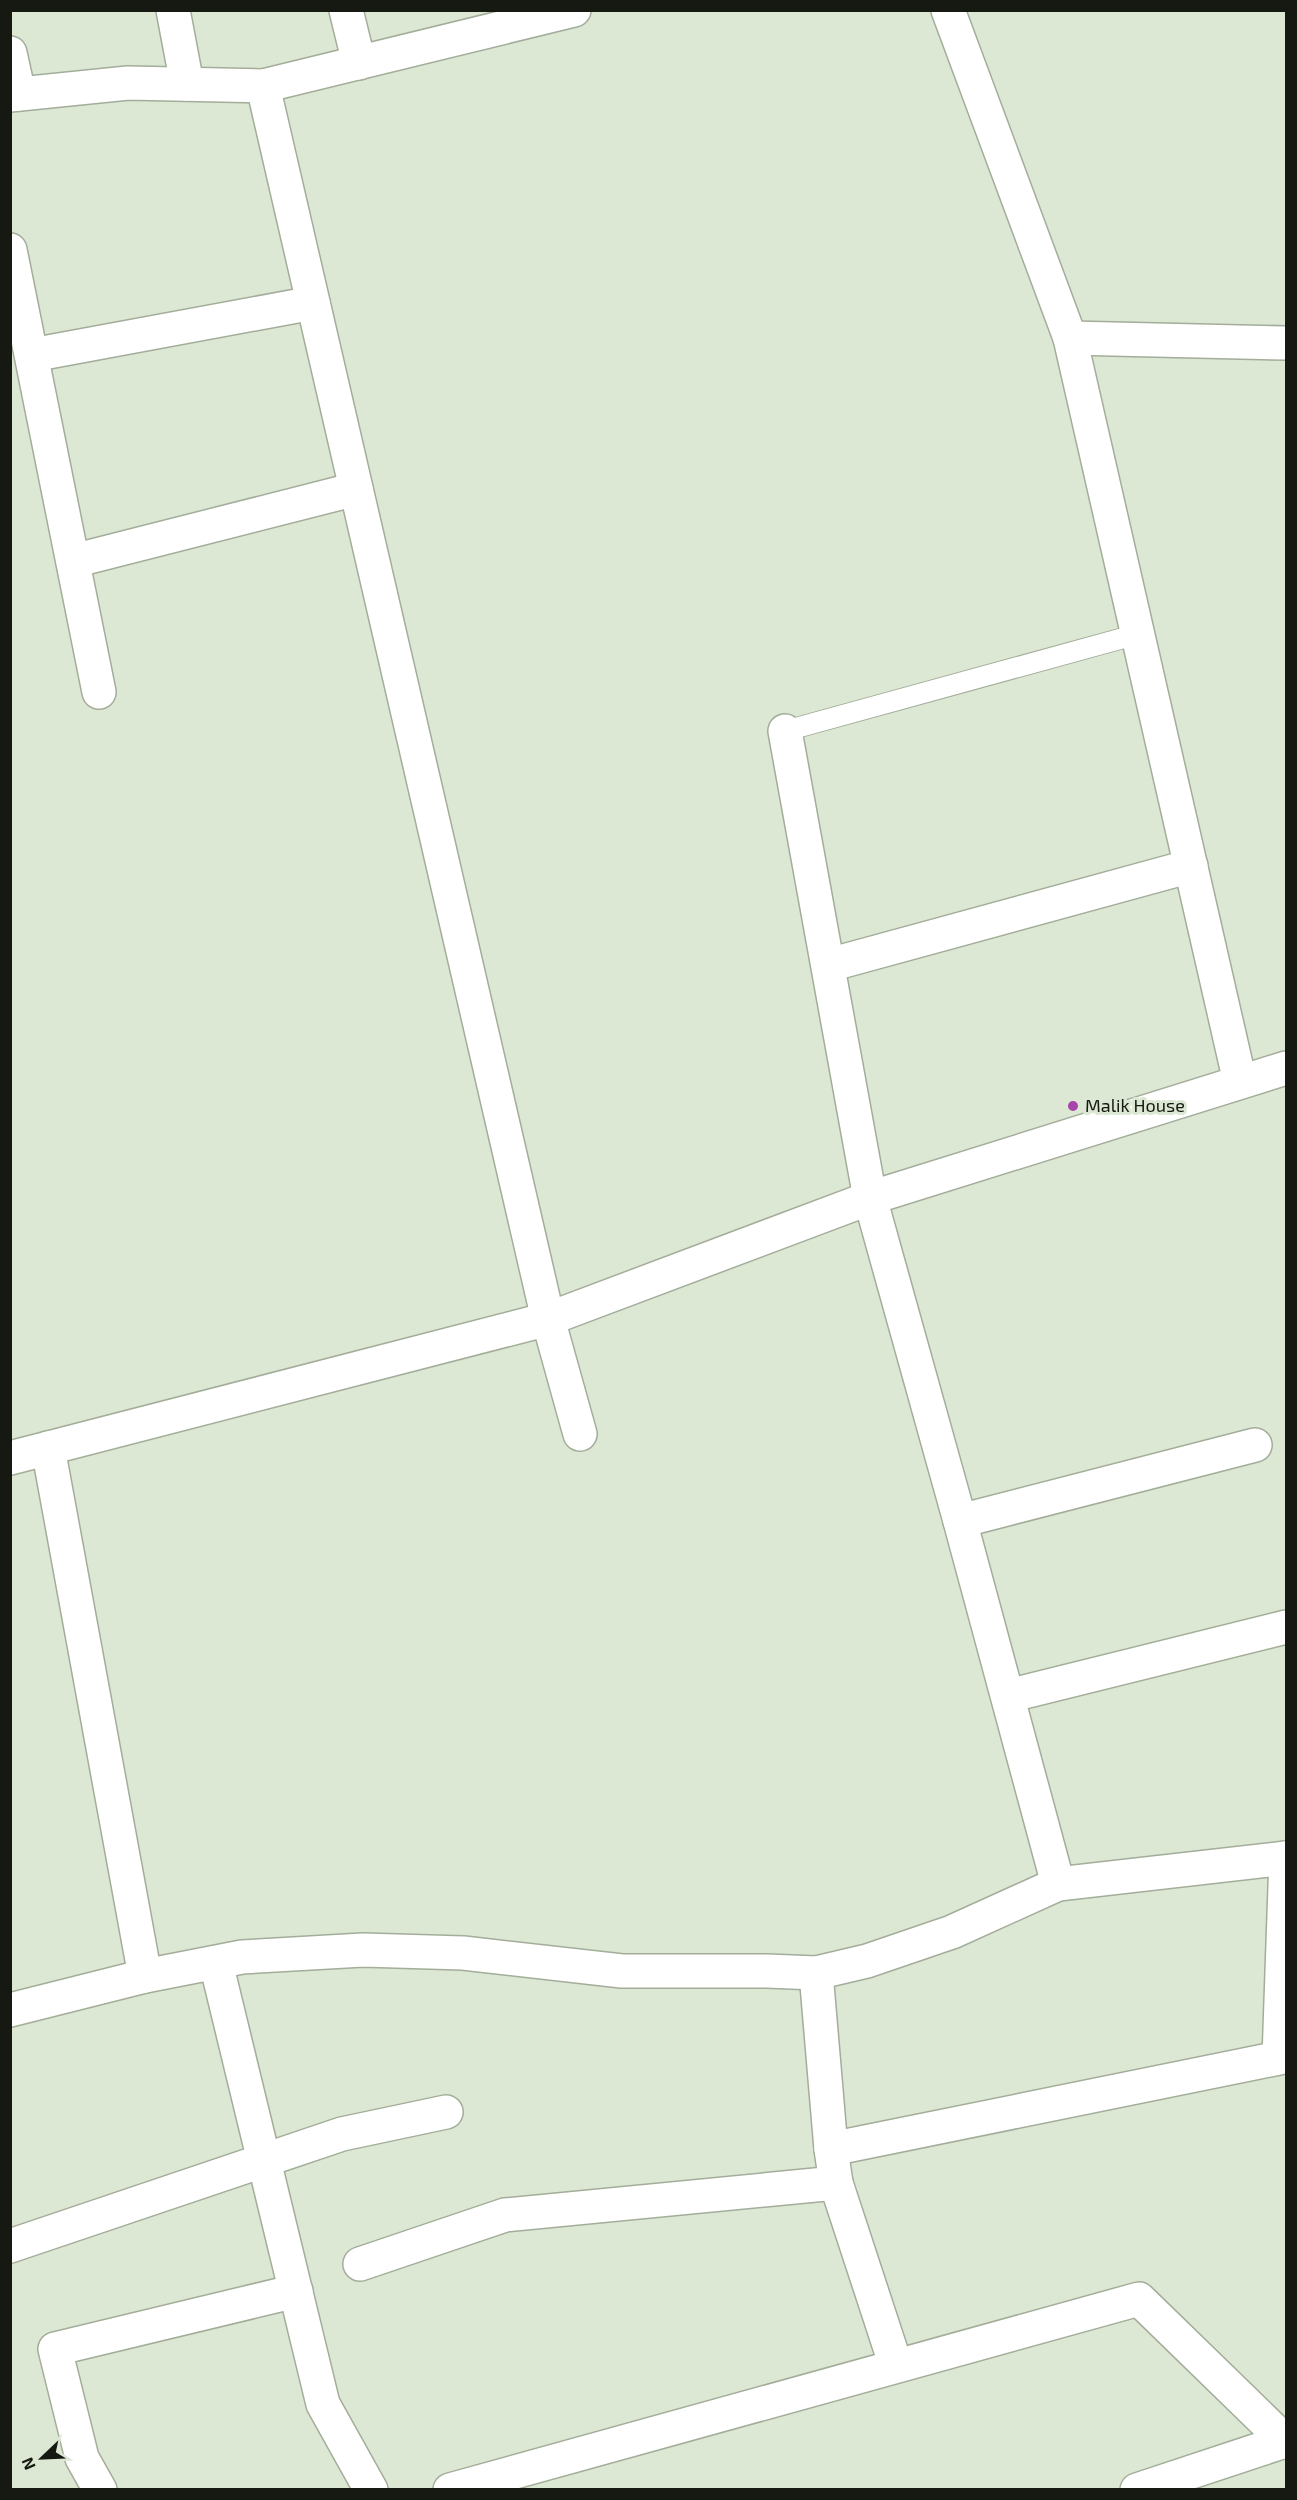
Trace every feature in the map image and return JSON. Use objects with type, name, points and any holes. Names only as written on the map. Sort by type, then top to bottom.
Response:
[{"type":"street","points":[[173,10],[187,84]]},
{"type":"street","points":[[346,10],[359,63]]},
{"type":"street","points":[[10,53],[15,94],[128,83],[263,86],[574,10]]},
{"type":"street","points":[[948,10],[1070,338],[1240,1082]]},
{"type":"street","points":[[263,86],[548,1319],[580,1434]]},
{"type":"street","points":[[10,250],[99,692]]},
{"type":"street","points":[[32,355],[313,303]]},
{"type":"street","points":[[1070,338],[1287,344]]},
{"type":"street","points":[[73,561],[356,489]]},
{"type":"street","points":[[785,731],[870,1198],[1058,1884]]},
{"type":"street","points":[[829,965],[1191,866]]},
{"type":"street","points":[[10,1458],[548,1319],[870,1198],[1287,1068]]},
{"type":"street","points":[[960,1521],[1255,1445]]},
{"type":"street","points":[[48,1448],[145,1977]]},
{"type":"street","points":[[1008,1696],[1287,1627]]},
{"type":"street","points":[[10,2010],[145,1977],[242,1957],[363,1950],[464,1953],[622,1971],[816,1973],[867,1961],[952,1932],[1058,1884],[1286,1858],[1279,2058],[831,2150]]},
{"type":"street","points":[[216,1963],[323,2404],[371,2490]]},
{"type":"street","points":[[816,1973],[831,2150],[836,2183],[897,2366]]},
{"type":"street","points":[[10,2246],[342,2134],[446,2112]]},
{"type":"street","points":[[360,2264],[505,2215],[836,2183]]},
{"type":"street","points":[[100,2490],[82,2458],[55,2349],[296,2291]]},
{"type":"street","points":[[450,2490],[1139,2299],[1286,2442],[1137,2490]]},
{"type":"lane","points":[[785,731],[1138,634]]},
{"type":"place","name":"Malik House","points":[[1073,1106]]}]
